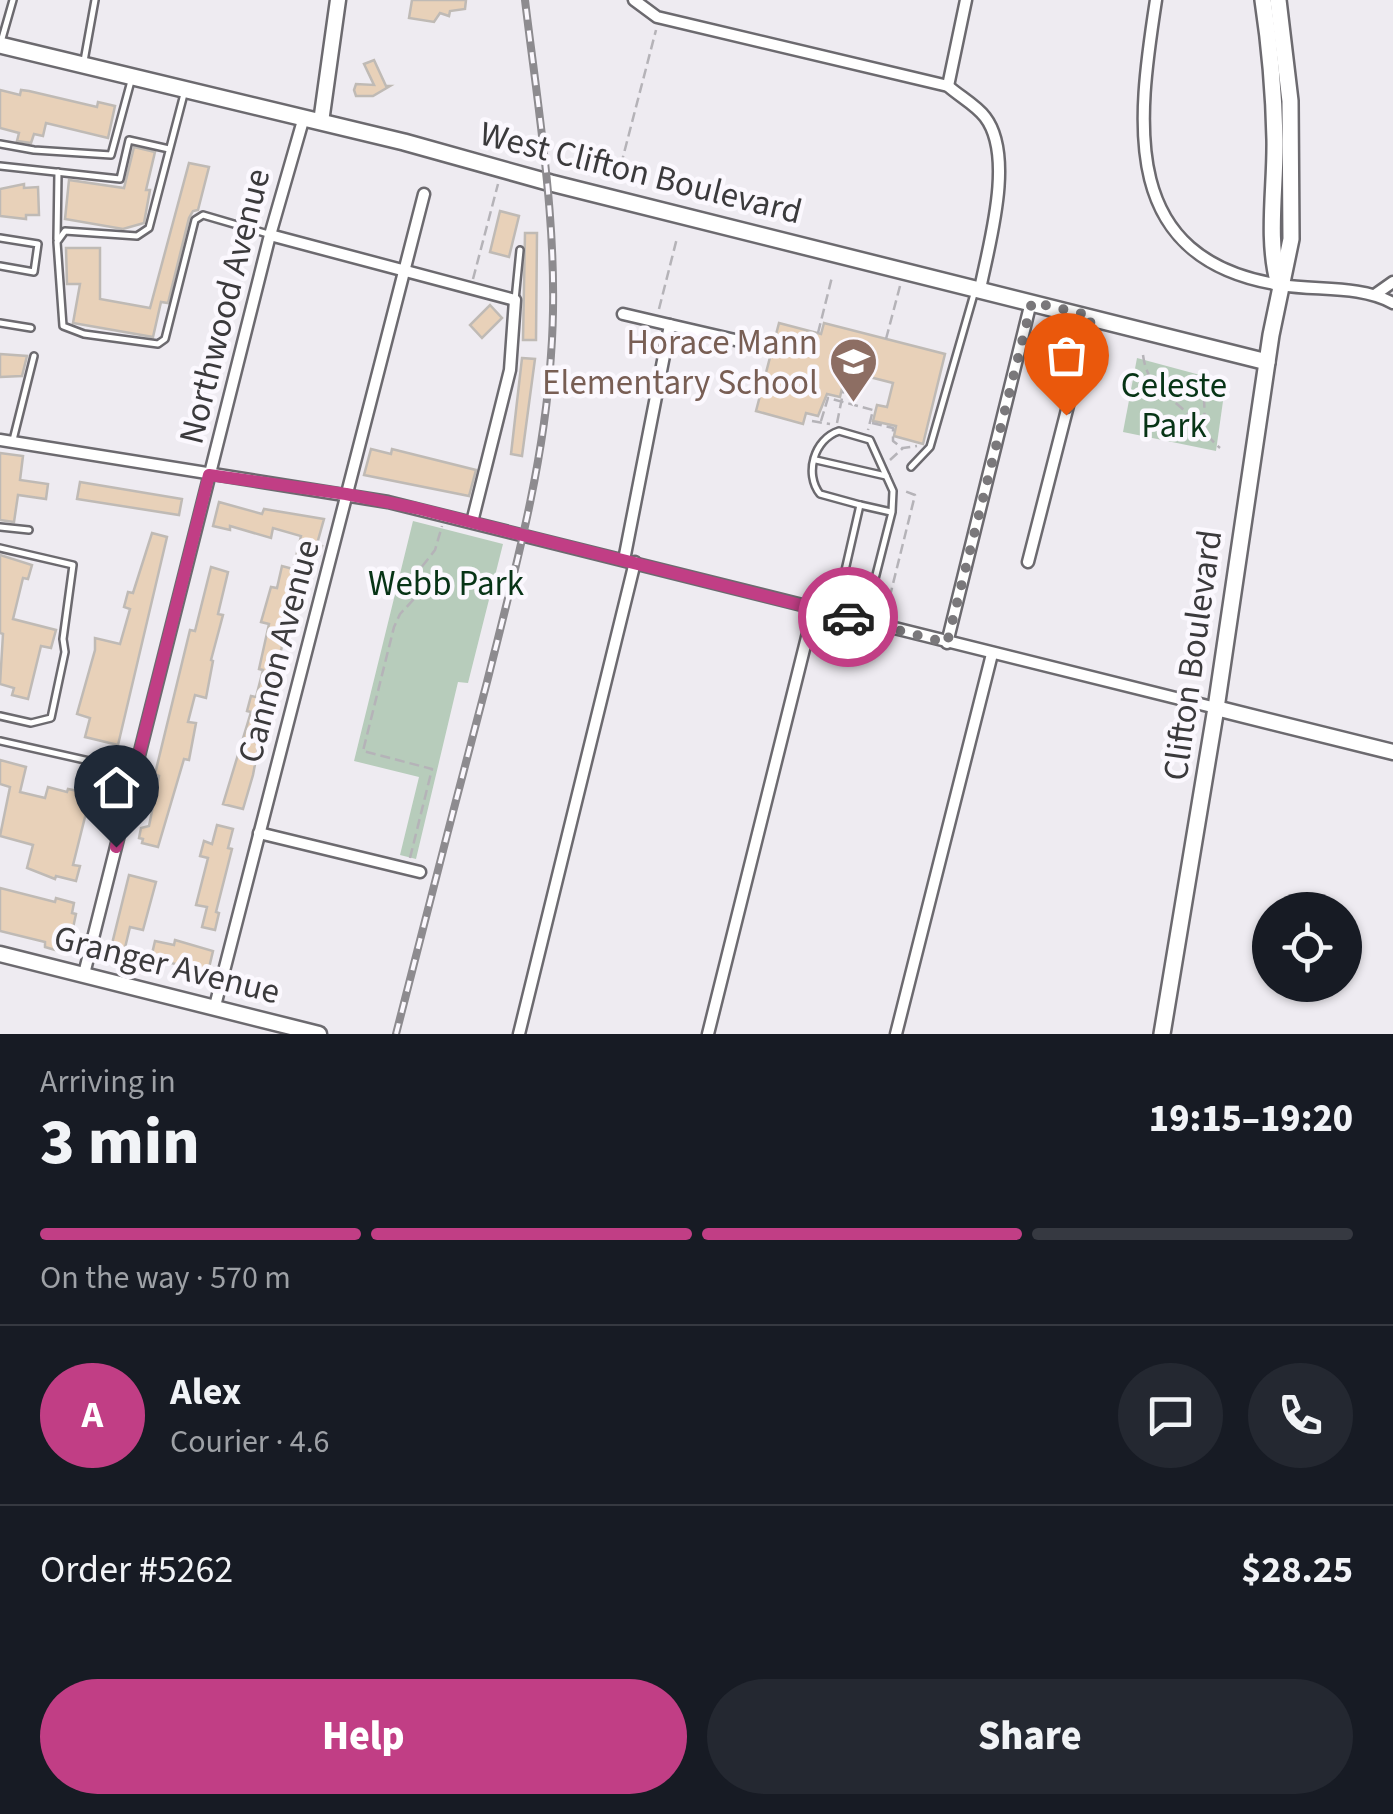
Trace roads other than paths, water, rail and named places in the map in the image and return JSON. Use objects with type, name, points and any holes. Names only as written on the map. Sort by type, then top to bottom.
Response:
[{"type":"main road","name":"Clifton Boulevard","points":[[1263,0],[1272,66],[1275,138],[1272,245],[1280,285]]},
{"type":"main road","name":"Clifton Boulevard","points":[[1162,1034],[1216,708],[1266,362],[1291,239],[1290,101],[1278,0]]},
{"type":"main road","name":"West Clifton Boulevard","points":[[0,45],[304,117],[1266,362]]},
{"type":"street","points":[[321,122],[338,0]]},
{"type":"street","points":[[634,0],[658,17],[948,86],[984,117],[998,143],[997,196],[978,288]]},
{"type":"street","points":[[948,86],[966,0]]},
{"type":"street","points":[[1156,0],[1144,84],[1142,134],[1151,188],[1183,240],[1243,276],[1280,285],[1376,294],[1393,303]]},
{"type":"street","name":"Northwood Avenue","points":[[84,974],[270,234],[304,117]]},
{"type":"street","name":"Cannon Avenue","points":[[215,1006],[424,194]]},
{"type":"street","points":[[270,234],[515,300],[510,370],[472,522]]},
{"type":"street","points":[[1376,294],[1393,282]]},
{"type":"street","points":[[947,643],[1032,302]]},
{"type":"street","points":[[623,314],[735,340]]},
{"type":"street","points":[[1028,562],[1092,316]]},
{"type":"street","points":[[519,1034],[629,561],[670,325]]},
{"type":"street","points":[[0,440],[346,494],[444,514],[1393,752]]},
{"type":"street","points":[[708,1034],[814,609]]},
{"type":"street","points":[[896,1034],[992,654]]},
{"type":"street","points":[[259,833],[420,872]]},
{"type":"street","name":"Granger Avenue","points":[[0,954],[319,1034]]},
{"type":"lane","points":[[0,45],[13,0]]},
{"type":"lane","points":[[82,66],[95,0]]},
{"type":"lane","points":[[0,144],[111,154],[132,78]]},
{"type":"lane","points":[[58,242],[65,231],[137,236],[149,228],[185,91]]},
{"type":"lane","points":[[0,166],[120,179],[129,140],[170,150]]},
{"type":"lane","points":[[58,172],[63,326],[84,334],[158,344],[165,340],[195,220],[203,215],[270,234]]},
{"type":"lane","points":[[0,238],[38,244],[34,272],[0,266]]},
{"type":"lane","points":[[515,300],[520,250]]},
{"type":"lane","points":[[911,467],[930,447],[978,288]]},
{"type":"lane","points":[[0,323],[31,328]]},
{"type":"lane","points":[[13,442],[34,356]]},
{"type":"lane","points":[[864,621],[892,512],[893,492],[870,440],[839,431],[822,442],[812,477],[820,494],[892,512]]},
{"type":"lane","points":[[815,460],[886,476]]},
{"type":"lane","points":[[835,614],[860,506]]},
{"type":"lane","points":[[0,527],[28,530]]},
{"type":"lane","points":[[0,548],[73,566],[63,639],[65,652],[51,718],[31,723],[0,716]]},
{"type":"lane","points":[[0,741],[134,772]]},
{"type":"railway","points":[[396,1034],[517,560],[542,438],[551,355],[553,266],[525,0]]},
{"type":"place","name":"Horace Mann Elementary School","points":[[853,404]]},
{"type":"park label","name":"Celeste Park","points":[[1174,405]]},
{"type":"park label","name":"Webb Park","points":[[446,583]]}]
